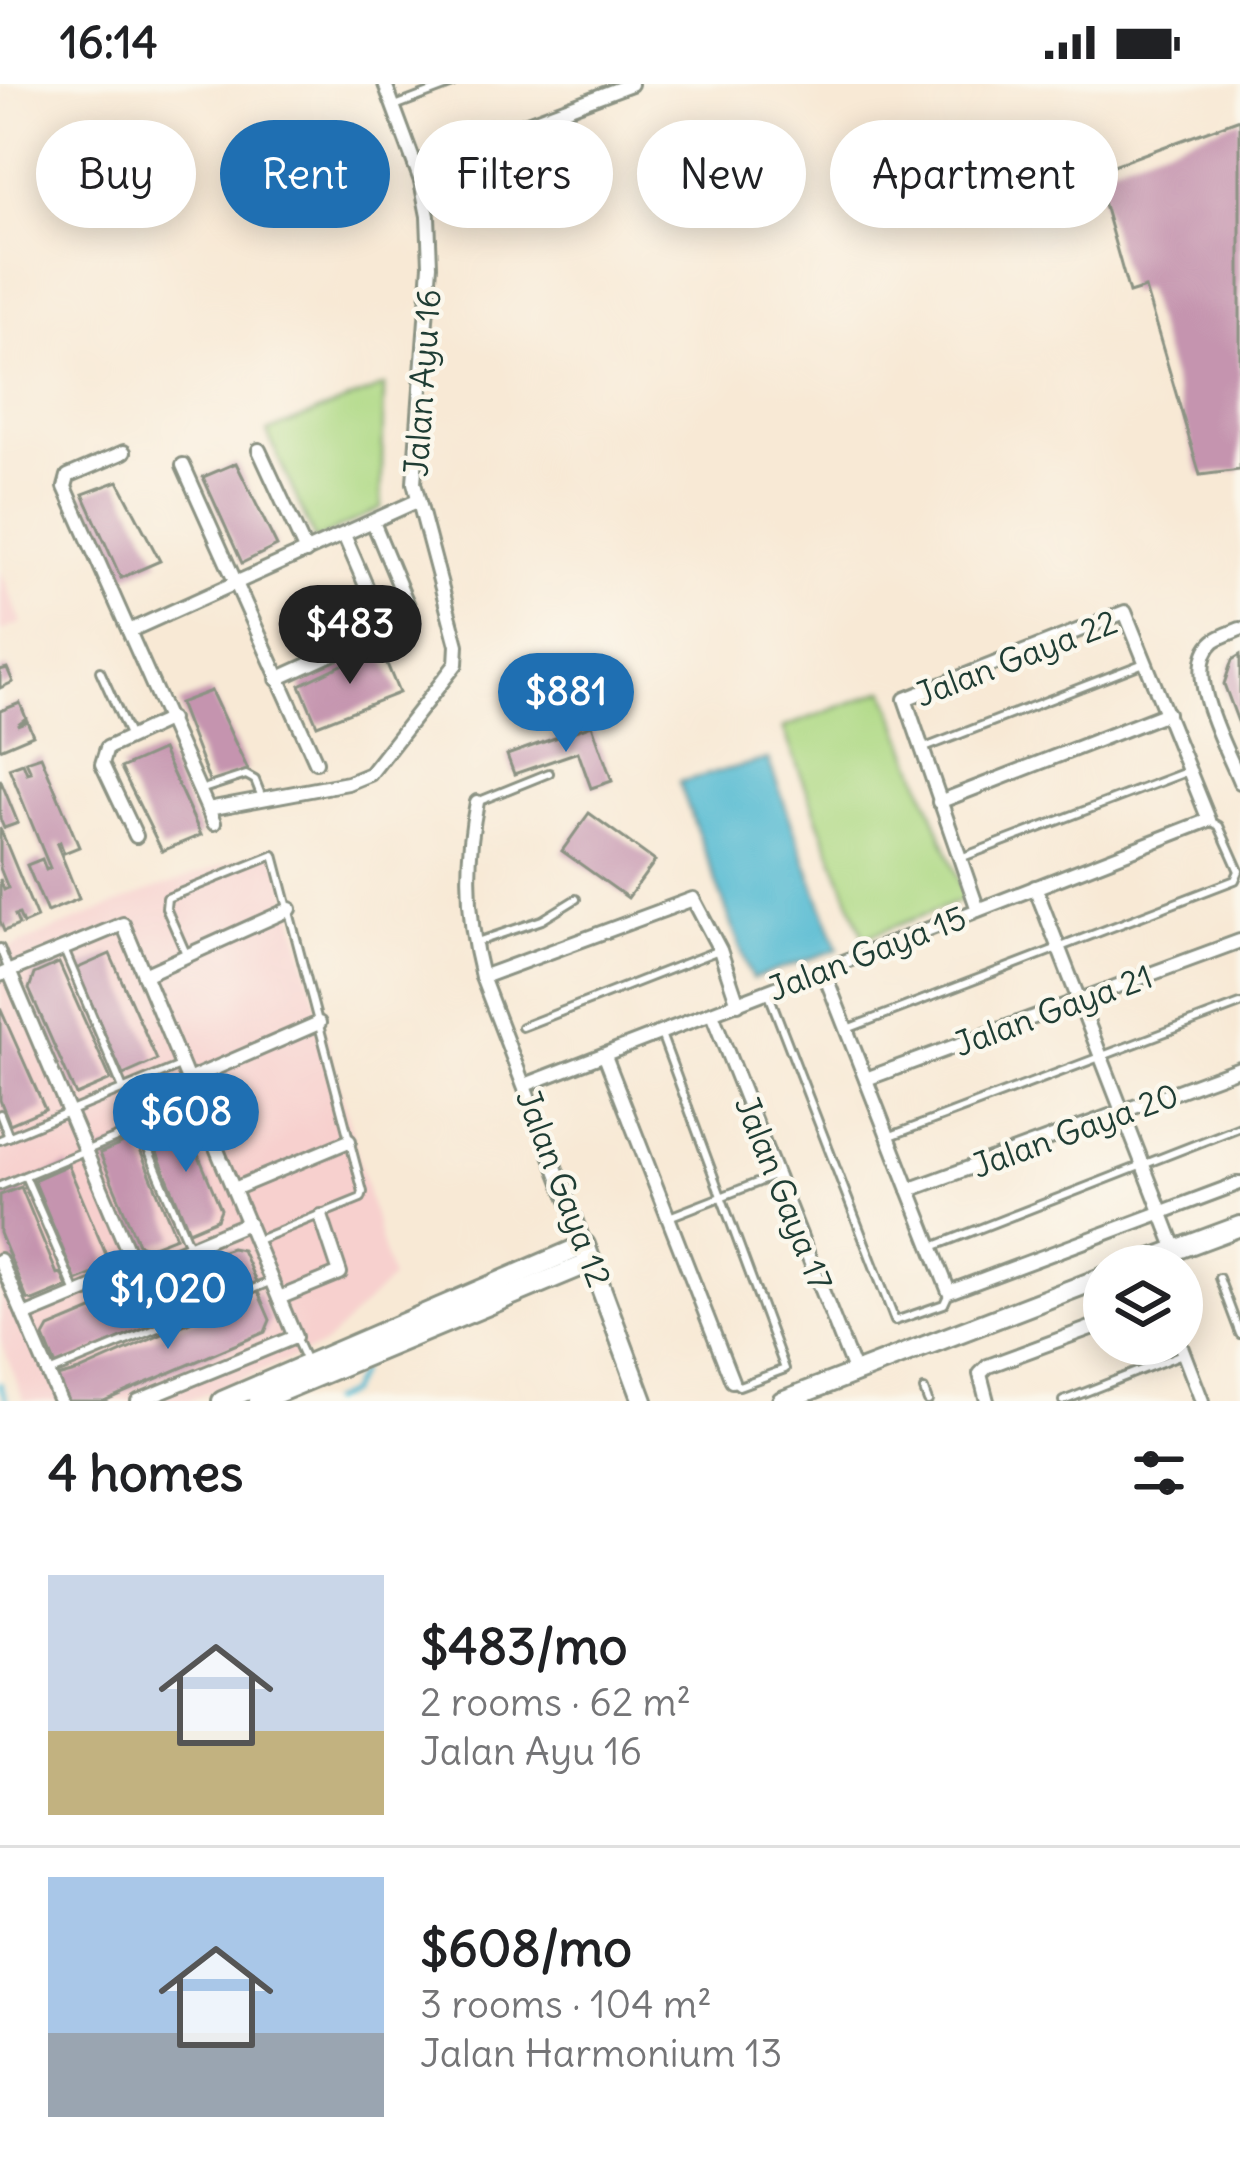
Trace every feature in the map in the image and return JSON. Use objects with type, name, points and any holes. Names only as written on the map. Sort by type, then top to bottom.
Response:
[{"type":"street","name":"Jalan Ayu 16","points":[[385,84],[414,162]]},
{"type":"street","points":[[535,120],[631,84]]},
{"type":"street","name":"Jalan Ayu 16","points":[[208,809],[347,783],[370,774],[452,673],[457,645],[417,501],[414,465],[429,228]]},
{"type":"street","points":[[259,450],[306,552]]},
{"type":"street","points":[[124,452],[71,475],[64,483],[214,823]]},
{"type":"street","points":[[183,465],[316,762]]},
{"type":"street","points":[[387,515],[402,497],[414,465]]},
{"type":"street","points":[[129,631],[417,501]]},
{"type":"street","points":[[387,515],[415,526],[428,541]]},
{"type":"street","points":[[278,679],[413,618],[373,522]]},
{"type":"street","points":[[344,535],[385,630]]},
{"type":"street","name":"Jalan Gaya 22","points":[[978,910],[905,706],[907,696],[1118,612],[1128,614],[1209,820]]},
{"type":"street","points":[[1240,629],[1214,641],[1202,661],[1201,684],[1240,782]]},
{"type":"street","points":[[939,802],[1168,713]]},
{"type":"street","points":[[136,836],[101,759],[107,748],[170,719]]},
{"type":"street","name":"Jalan Gaya 12","points":[[477,802],[470,864],[473,944],[482,977],[644,1401]]},
{"type":"street","name":"Jalan Gaya 15","points":[[525,1085],[1209,820]]},
{"type":"street","points":[[1035,887],[1174,1245]]},
{"type":"street","points":[[482,977],[693,899],[720,950],[738,1004]]},
{"type":"street","points":[[144,975],[290,909]]},
{"type":"street","points":[[136,1270],[5,973],[123,924],[296,1337],[138,1401]]},
{"type":"street","name":"Jalan Gaya 21","points":[[866,1079],[1240,941]]},
{"type":"street","points":[[824,970],[949,1292],[1240,1183]]},
{"type":"street","name":"Jalan Gaya 17","points":[[712,1014],[855,1372]]},
{"type":"street","points":[[188,1080],[320,1023]]},
{"type":"street","points":[[605,1056],[732,1382]]},
{"type":"street","name":"Jalan Gaya 20","points":[[909,1190],[1240,1067]]},
{"type":"street","points":[[233,1190],[350,1141]]},
{"type":"street","points":[[279,1298],[340,1273],[321,1216]]},
{"type":"street","points":[[24,1316],[248,1223]]},
{"type":"street","points":[[1189,1245],[1240,1226]]},
{"type":"street","points":[[222,1401],[310,1371],[588,1254]]},
{"type":"street","points":[[0,1260],[60,1401]]},
{"type":"street","points":[[782,1401],[1083,1285]]},
{"type":"street","points":[[987,1401],[980,1374],[988,1366],[1083,1331]]},
{"type":"street","points":[[1188,1365],[1202,1401]]},
{"type":"street","points":[[258,1401],[310,1371]]},
{"type":"lane","points":[[393,107],[454,84]]},
{"type":"lane","points":[[920,750],[1148,662]]},
{"type":"lane","points":[[100,671],[130,737]]},
{"type":"lane","points":[[959,858],[1190,771]]},
{"type":"lane","points":[[477,802],[549,773]]},
{"type":"lane","points":[[200,790],[246,775],[256,782],[263,800]]},
{"type":"lane","points":[[847,1030],[1235,880],[1239,871],[1220,826],[1209,820]]},
{"type":"lane","points":[[187,956],[166,908],[171,894],[272,855],[363,1195],[255,1241]]},
{"type":"lane","points":[[473,944],[542,920],[576,899]]},
{"type":"lane","points":[[0,948],[5,973]]},
{"type":"lane","points":[[64,949],[123,1089]]},
{"type":"lane","points":[[521,1028],[720,950]]},
{"type":"lane","points":[[768,992],[895,1321],[944,1304],[949,1292]]},
{"type":"lane","points":[[888,1137],[1240,1004]]},
{"type":"lane","points":[[661,1034],[785,1369],[739,1386],[732,1382]]},
{"type":"lane","points":[[0,1140],[182,1065]]},
{"type":"lane","points":[[0,1186],[198,1104]]},
{"type":"lane","points":[[0,1114],[9,1136]]},
{"type":"lane","points":[[932,1247],[1240,1127]]},
{"type":"lane","points":[[140,1128],[190,1247]]},
{"type":"lane","points":[[669,1217],[776,1175]]},
{"type":"lane","points":[[25,1176],[76,1294]]},
{"type":"lane","points":[[1219,1278],[1240,1334]]},
{"type":"lane","points":[[48,1373],[272,1281]]},
{"type":"lane","points":[[296,1337],[310,1371]]},
{"type":"lane","points":[[1063,1401],[1145,1365]]},
{"type":"lane","points":[[924,1390],[928,1401]]},
{"type":"shaded area","points":[[0,569],[22,623],[0,632]]},
{"type":"shaded area","points":[[275,846],[391,1279],[324,1345],[189,1401],[24,1401],[0,1339],[0,952]]},
{"type":"green space","points":[[384,386],[381,508],[315,540],[267,432]]},
{"type":"green space","points":[[885,690],[966,899],[864,938],[783,728]]},
{"type":"water","points":[[768,759],[838,949],[752,979],[679,782]]},
{"type":"building","points":[[1240,119],[1240,470],[1200,475],[1145,288],[1129,293],[1111,228],[1118,228],[1118,163]]},
{"type":"building","points":[[236,463],[277,546],[242,563],[203,477]]},
{"type":"building","points":[[118,481],[160,561],[121,578],[83,494]]},
{"type":"building","points":[[380,647],[399,693],[317,725],[300,685]]},
{"type":"building","points":[[1240,655],[1240,727],[1224,684],[1232,660]]},
{"type":"building","points":[[7,668],[13,682],[0,688],[0,670]]},
{"type":"building","points":[[211,691],[248,770],[210,783],[179,703]]},
{"type":"building","points":[[20,703],[26,718],[17,725],[27,721],[33,735],[0,749],[0,711]]},
{"type":"building","points":[[592,725],[612,781],[591,788],[578,752],[514,774],[507,755]]},
{"type":"building","points":[[162,750],[201,835],[162,851],[121,768]]},
{"type":"building","points":[[41,756],[79,847],[64,853],[57,844],[79,899],[47,912],[27,865],[42,859],[46,870],[50,868],[9,768],[23,763],[27,773],[31,772],[26,761]]},
{"type":"building","points":[[0,779],[18,823],[4,828],[0,819]]},
{"type":"building","points":[[589,813],[655,861],[628,898],[562,851]]},
{"type":"building","points":[[0,828],[37,918],[23,924],[19,914],[15,915],[19,925],[4,931],[0,879],[4,890],[8,888],[0,868]]},
{"type":"building","points":[[110,954],[157,1060],[123,1075],[76,969]]},
{"type":"building","points":[[59,963],[111,1080],[76,1095],[29,989],[34,974]]},
{"type":"building","points":[[0,1008],[45,1109],[10,1124],[0,1100]]},
{"type":"building","points":[[183,1119],[221,1209],[217,1219],[189,1231],[149,1133]]},
{"type":"building","points":[[135,1138],[176,1237],[148,1248],[138,1244],[100,1153]]},
{"type":"building","points":[[68,1165],[107,1257],[103,1270],[76,1281],[34,1180]]},
{"type":"building","points":[[21,1187],[57,1274],[61,1273],[67,1287],[33,1301],[27,1299],[0,1233],[0,1195]]},
{"type":"building","points":[[231,1248],[242,1250],[256,1282],[56,1366],[44,1337],[49,1328]]},
{"type":"building","points":[[258,1292],[270,1320],[265,1332],[104,1401],[68,1401],[57,1377]]},
{"type":"waterway","points":[[329,1401],[348,1393],[359,1372]]},
{"type":"waterway","points":[[0,1383],[7,1401]]}]
